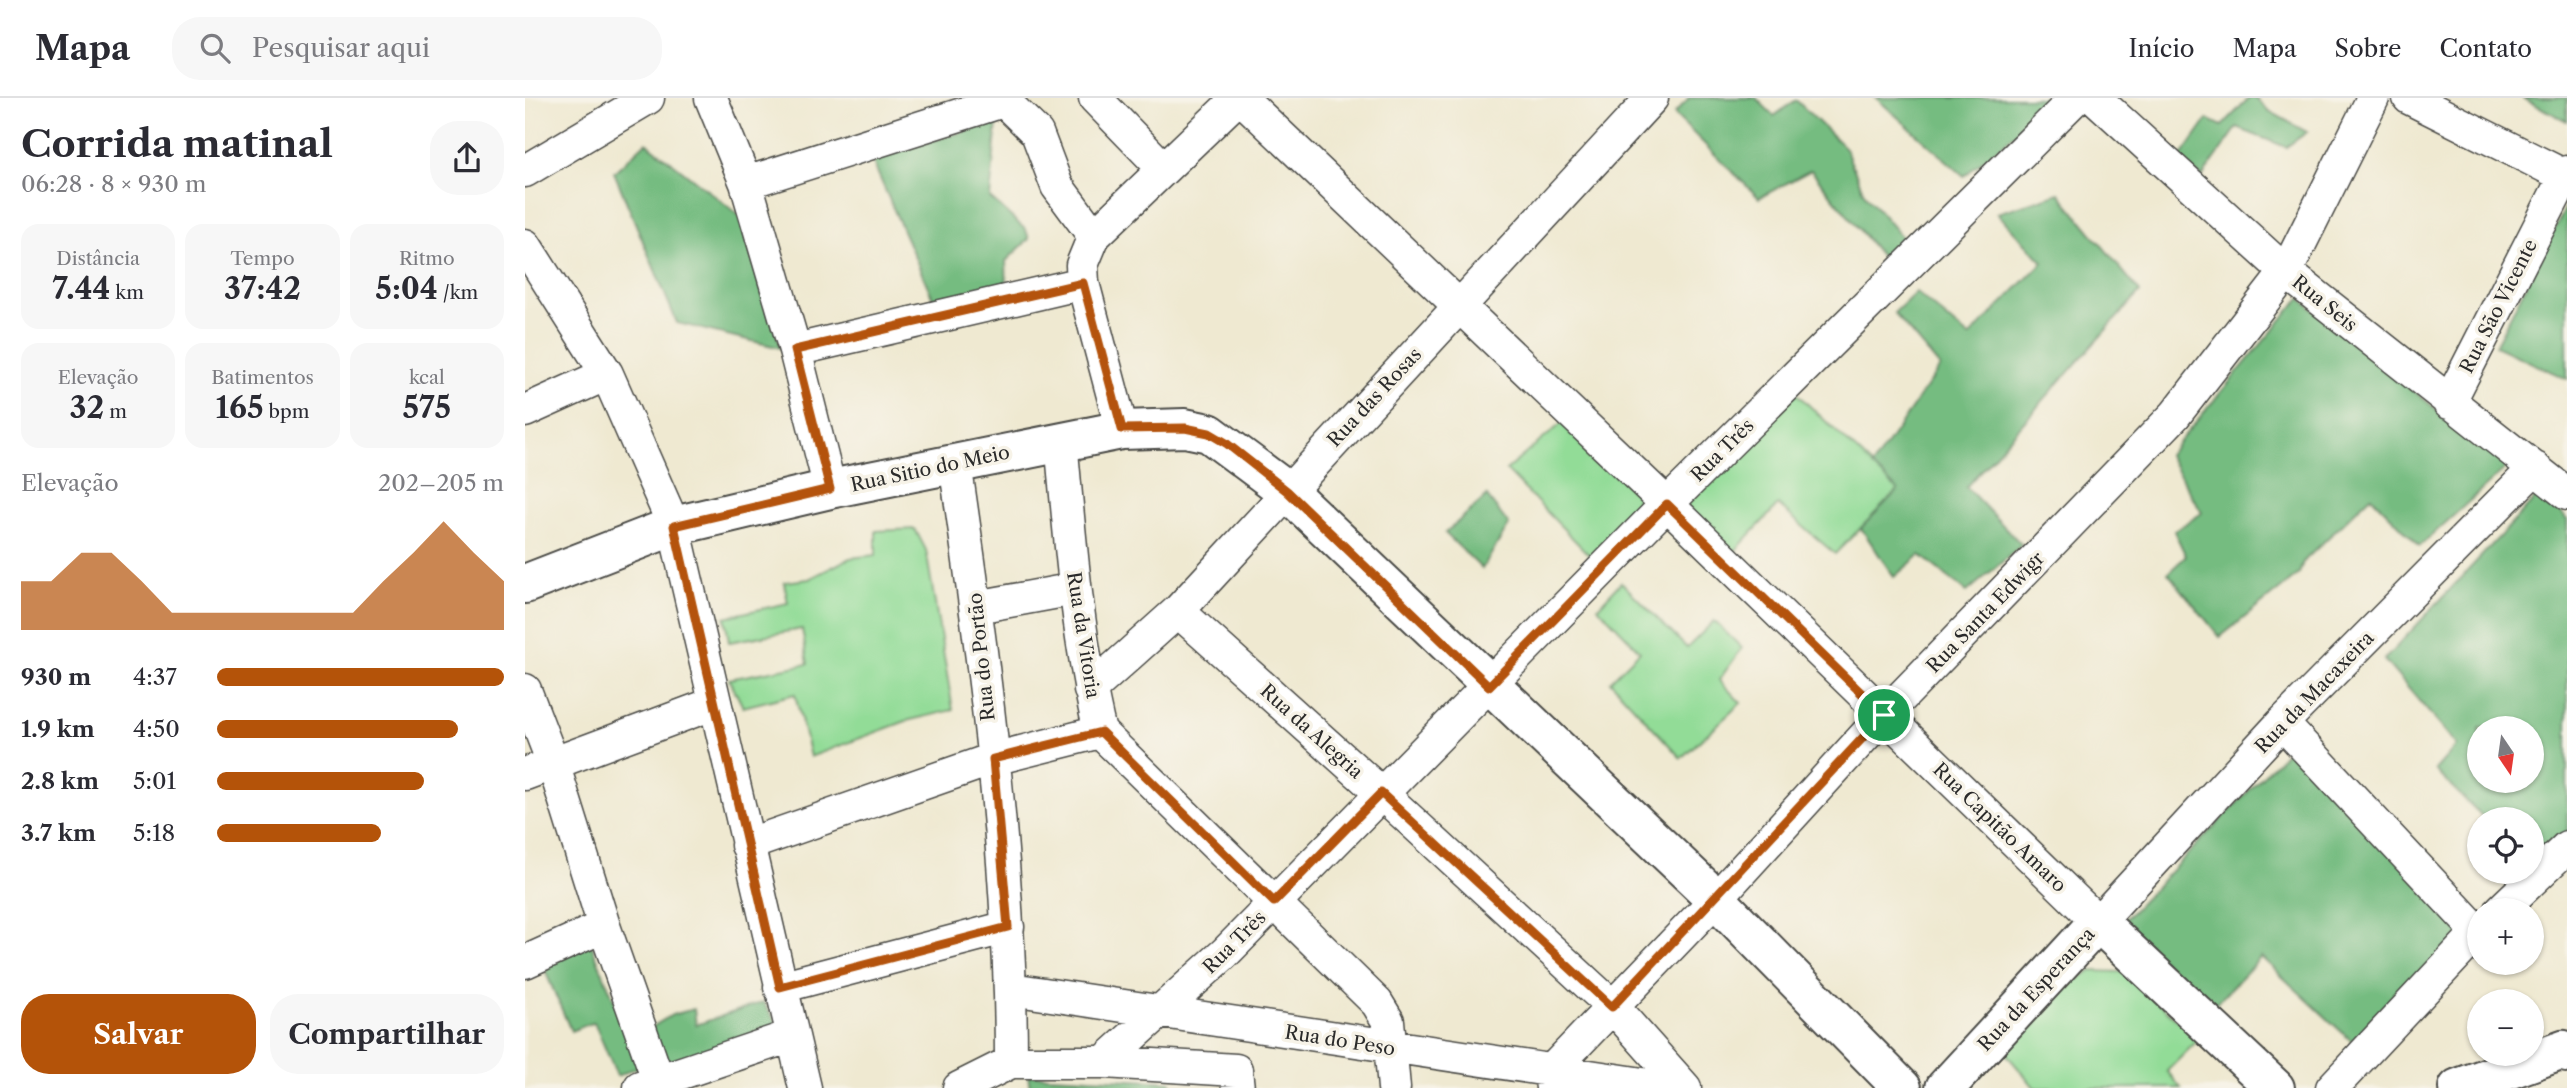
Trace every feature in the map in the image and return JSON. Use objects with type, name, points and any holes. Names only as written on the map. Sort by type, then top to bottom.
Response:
[{"type":"street","points":[[525,171],[647,98]]},
{"type":"street","points":[[711,98],[746,183],[795,350],[830,489]]},
{"type":"street","points":[[1095,98],[1162,167]]},
{"type":"street","points":[[1122,429],[1083,283],[1082,265],[1094,236],[1162,167],[1240,98]]},
{"type":"street","name":"Rua Capitão Amaro","points":[[1240,98],[1667,504],[2098,922],[2276,1088]]},
{"type":"street","name":"Rua das Rosas","points":[[1090,690],[1178,611],[1652,98]]},
{"type":"street","name":"Rua Três","points":[[1104,1062],[1225,953],[1667,504],[2076,98]]},
{"type":"street","name":"Rua Seis","points":[[2095,98],[2127,110],[2286,272],[2567,494]]},
{"type":"street","name":"Rua Santa Edwigr","points":[[1551,1080],[1612,1007],[1716,899],[1884,715],[2175,415],[2286,272],[2374,98]]},
{"type":"street","points":[[2409,98],[2566,175]]},
{"type":"street","points":[[746,183],[1002,99],[1037,133],[1057,186],[1094,236]]},
{"type":"street","name":"Rua São Vicente","points":[[2449,402],[2566,175]]},
{"type":"street","points":[[525,244],[607,374],[674,526],[805,1088]]},
{"type":"street","points":[[795,350],[1083,283]]},
{"type":"street","points":[[525,411],[607,374]]},
{"type":"street","name":"Rua Sitio do Meio","points":[[525,584],[674,526],[830,489],[1122,429],[1185,428],[1209,433],[1287,491],[1716,899],[1902,1088]]},
{"type":"street","name":"Rua da Vitoria","points":[[1061,440],[1075,589],[1090,690],[1101,732]]},
{"type":"street","name":"Rua do Portão","points":[[955,463],[976,607],[993,759],[1008,927],[1011,1062]]},
{"type":"street","name":"Rua da Macaxeira","points":[[2098,922],[2282,723],[2535,468]]},
{"type":"street","points":[[976,607],[1075,589]]},
{"type":"street","name":"Rua da Alegria","points":[[1178,611],[1381,793],[1612,1007],[1685,1088]]},
{"type":"street","points":[[525,690],[539,769],[604,926],[652,1085],[791,1036]]},
{"type":"street","points":[[539,769],[715,703]]},
{"type":"street","points":[[2282,723],[2467,918]]},
{"type":"street","points":[[747,845],[993,759],[1101,732],[1377,1003],[1388,1021],[1394,1088]]},
{"type":"street","points":[[2514,898],[2567,847]]},
{"type":"street","name":"Rua da Esperança","points":[[1945,1088],[2098,922]]},
{"type":"street","points":[[525,962],[604,926]]},
{"type":"street","points":[[780,987],[1008,927]]},
{"type":"street","points":[[2332,1088],[2467,944]]},
{"type":"street","name":"Rua do Peso","points":[[1011,989],[1392,1048],[1551,1080],[1669,1088]]},
{"type":"street","points":[[960,1088],[1011,1062],[1104,1062],[1237,1079],[1226,1022]]},
{"type":"street","points":[[2458,1088],[2566,1050]]},
{"type":"green space","points":[[1689,98],[1756,98],[1774,116],[1796,100],[1845,148],[1864,193],[1906,242],[1884,260],[1811,170],[1759,198],[1674,114]]},
{"type":"green space","points":[[1876,98],[2059,98],[1964,176]]},
{"type":"green space","points":[[2249,98],[2255,98],[2269,111],[2307,132],[2286,147],[2237,128],[2202,177],[2179,160],[2208,119],[2222,126]]},
{"type":"green space","points":[[2522,98],[2567,98],[2567,121]]},
{"type":"green space","points":[[997,122],[990,198],[1026,230],[1029,239],[1006,261],[1007,289],[935,303],[871,158]]},
{"type":"green space","points":[[646,142],[739,215],[781,348],[677,323],[614,172]]},
{"type":"green space","points":[[2059,193],[2140,292],[1966,487],[2022,545],[1967,592],[1920,555],[1894,577],[1861,528],[1898,490],[1872,466],[1940,367],[1894,313],[1916,292],[1969,337],[2043,262],[1997,213]]},
{"type":"green space","points":[[2567,205],[2567,379],[2495,346]]},
{"type":"green space","points":[[2300,298],[2507,467],[2420,546],[2371,496],[2303,562],[2299,574],[2220,637],[2168,573],[2186,556],[2174,531],[2202,513],[2168,455]]},
{"type":"green space","points":[[1795,392],[1898,490],[1835,554],[1778,505],[1734,552],[1682,504]]},
{"type":"green space","points":[[1567,419],[1651,504],[1594,560],[1506,470]]},
{"type":"green space","points":[[2544,489],[2567,520],[2567,838],[2544,856],[2544,807],[2473,807],[2435,770],[2457,745],[2384,660]]},
{"type":"green space","points":[[1487,496],[1509,525],[1482,569],[1445,533]]},
{"type":"green space","points":[[915,529],[926,550],[953,710],[906,721],[810,757],[795,694],[743,707],[729,679],[808,664],[802,629],[729,642],[725,617],[788,603],[784,582],[809,579],[850,558],[876,555],[876,531]]},
{"type":"green space","points":[[1621,582],[1687,648],[1714,621],[1742,648],[1719,680],[1741,703],[1681,758],[1610,681],[1640,651],[1598,607]]},
{"type":"green space","points":[[2292,746],[2467,930],[2467,934],[2357,1046],[2261,957],[2213,1007],[2121,923]]},
{"type":"green space","points":[[591,944],[641,1066],[617,1076],[594,1022],[571,1031],[546,973],[549,962]]},
{"type":"green space","points":[[2091,971],[2123,972],[2199,1039],[2167,1071],[2181,1088],[2035,1088],[2002,1049],[2062,989]]},
{"type":"green space","points":[[763,1002],[778,1025],[660,1071],[647,1030],[672,1015],[694,1009],[696,1025]]},
{"type":"green space","points":[[1028,1075],[1171,1082],[1172,1088],[1030,1088]]},
{"type":"route","points":[[1083,283],[1122,429],[1185,428],[1209,433],[1226,443],[1287,491],[1489,686],[1667,504],[1884,715],[1716,899],[1612,1007],[1381,793],[1274,902],[1101,732],[993,759],[1008,927],[780,987],[674,526],[830,489],[795,350],[1083,283]]}]
